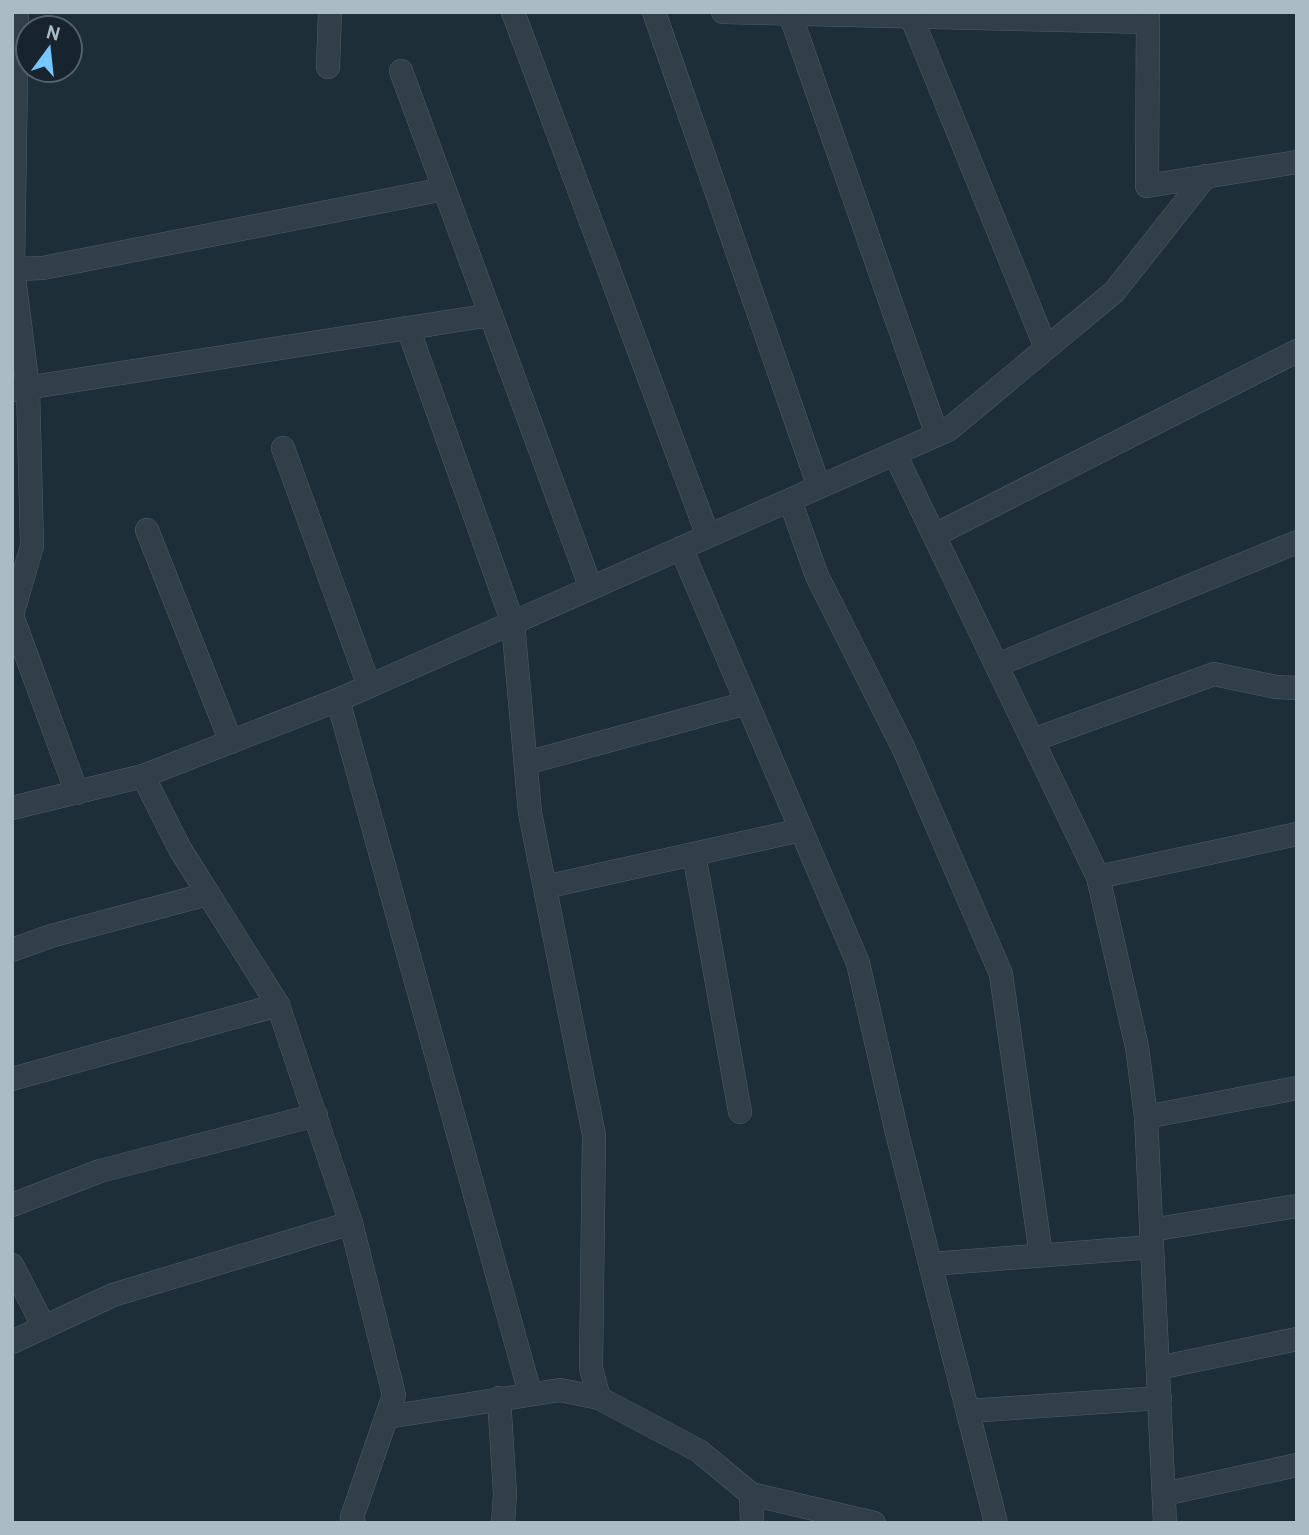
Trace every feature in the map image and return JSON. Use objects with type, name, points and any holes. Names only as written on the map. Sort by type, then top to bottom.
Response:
[{"type":"street","points":[[17,12],[13,269],[32,546],[12,616],[77,793]]},
{"type":"street","points":[[328,66],[330,12]]},
{"type":"street","points":[[513,12],[708,536]]},
{"type":"street","points":[[653,12],[819,487]]},
{"type":"street","points":[[723,12],[1148,17],[1147,186],[1297,162]]},
{"type":"street","points":[[790,14],[937,435]]},
{"type":"street","points":[[911,16],[1046,348]]},
{"type":"street","points":[[401,71],[591,588]]},
{"type":"street","points":[[14,809],[143,776],[338,700],[948,430],[1114,292],[1206,176]]},
{"type":"street","points":[[13,269],[43,268],[444,189]]},
{"type":"street","points":[[20,389],[491,315]]},
{"type":"street","points":[[408,328],[513,623],[530,813],[594,1135],[591,1368],[599,1398]]},
{"type":"street","points":[[935,535],[1297,351]]},
{"type":"street","points":[[283,448],[369,686]]},
{"type":"street","points":[[895,454],[1098,877],[1137,1047],[1146,1117],[1165,1523]]},
{"type":"street","points":[[790,500],[817,576],[903,747],[1001,974],[1041,1255]]},
{"type":"street","points":[[147,530],[231,742]]},
{"type":"street","points":[[997,666],[1297,542]]},
{"type":"street","points":[[681,548],[858,963],[996,1523]]},
{"type":"street","points":[[1033,740],[1214,674],[1276,687],[1297,688]]},
{"type":"street","points":[[338,700],[530,1393]]},
{"type":"street","points":[[526,764],[747,703]]},
{"type":"street","points":[[143,776],[180,849],[278,1005],[351,1223],[394,1395],[352,1517],[354,1523]]},
{"type":"street","points":[[545,887],[801,830]]},
{"type":"street","points":[[1098,877],[1297,834]]},
{"type":"street","points":[[694,854],[740,1112]]},
{"type":"street","points":[[12,950],[51,936],[208,894]]},
{"type":"street","points":[[12,1079],[278,1005]]},
{"type":"street","points":[[1146,1117],[1297,1088]]},
{"type":"street","points":[[12,1205],[100,1171],[316,1115]]},
{"type":"street","points":[[931,1265],[1041,1255],[1152,1238],[1297,1206]]},
{"type":"street","points":[[12,1342],[113,1295],[351,1223]]},
{"type":"street","points":[[12,1265],[44,1327]]},
{"type":"street","points":[[1158,1368],[1297,1339]]},
{"type":"street","points":[[387,1417],[560,1390],[599,1398],[699,1451],[751,1494],[874,1523]]},
{"type":"street","points":[[499,1398],[505,1494],[503,1523]]},
{"type":"street","points":[[968,1411],[1160,1398]]},
{"type":"street","points":[[1164,1493],[1297,1465]]},
{"type":"street","points":[[751,1494],[752,1523]]}]
